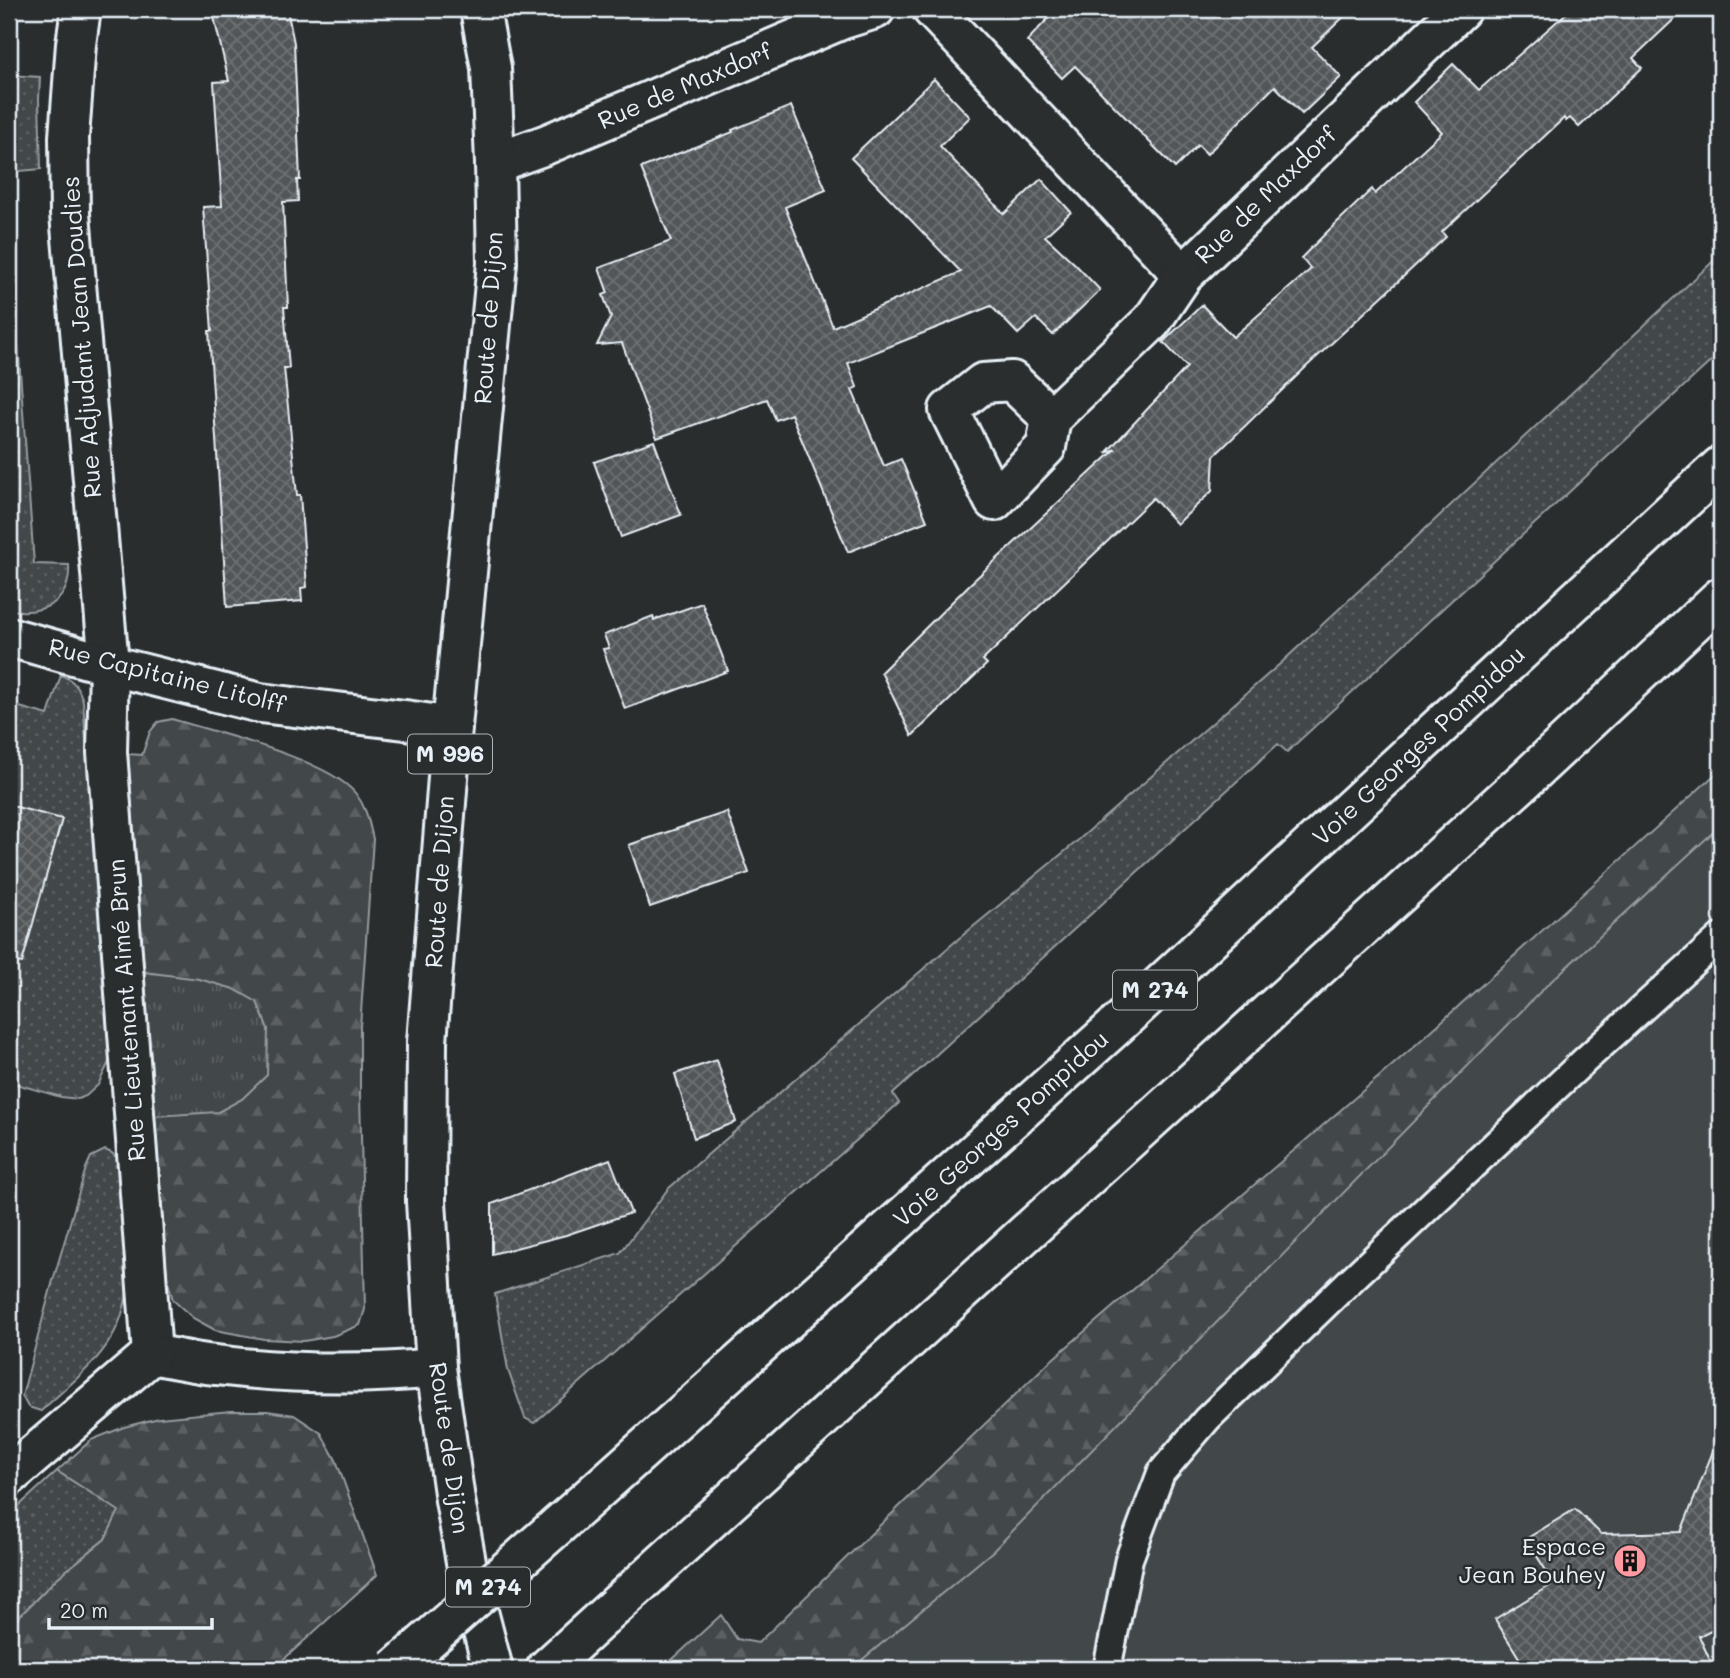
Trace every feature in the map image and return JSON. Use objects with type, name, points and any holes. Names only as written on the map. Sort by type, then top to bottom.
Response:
[{"type":"main road","name":"Rue Adjudant Jean Doudies","points":[[81,9],[69,137],[70,215],[109,665]]},
{"type":"main road","name":"Route de Dijon","points":[[480,9],[491,68],[497,263],[452,727],[427,1042],[426,1201],[436,1368],[468,1573],[493,1669]]},
{"type":"main road","name":"Rue de Maxdorf","points":[[495,163],[545,145],[843,19],[875,9]]},
{"type":"main road","name":"Rue de Maxdorf","points":[[932,9],[1183,275],[1461,9]]},
{"type":"main road","points":[[1051,418],[1152,321],[1183,275]]},
{"type":"main road","name":"Voie Georges Pompidou","points":[[395,1669],[1116,1026],[1721,466]]},
{"type":"main road","points":[[545,1669],[1516,787],[1721,597]]},
{"type":"main road","name":"Rue Capitaine Litolff","points":[[9,636],[109,665],[260,703],[452,727]]},
{"type":"main road","name":"Rue Lieutenant Aimé Brun","points":[[109,665],[107,752],[152,1354]]},
{"type":"main road","points":[[9,1476],[152,1354],[214,1365],[304,1373],[393,1372],[436,1368]]},
{"type":"lane","points":[[1107,1669],[1129,1559],[1161,1473],[1207,1419],[1353,1278],[1584,1061],[1721,937]]},
{"type":"green space","points":[[9,75],[40,77],[41,169],[9,172]]},
{"type":"green space","points":[[9,218],[34,564],[69,565],[65,589],[60,597],[43,608],[21,611],[9,610]]},
{"type":"green space","points":[[1721,254],[1721,352],[1287,752],[1278,744],[893,1094],[899,1103],[534,1423],[525,1418],[508,1370],[495,1294],[620,1253],[668,1189],[957,940],[1075,843],[1281,663]]},
{"type":"green space","points":[[61,675],[75,685],[83,701],[110,1060],[98,1085],[86,1096],[78,1099],[61,1097],[13,1083],[9,1098],[9,704],[48,715]]},
{"type":"green space","points":[[172,719],[270,749],[322,769],[342,781],[356,794],[369,821],[373,839],[360,1027],[365,1309],[360,1325],[333,1336],[304,1341],[264,1339],[215,1330],[193,1318],[173,1300],[167,1278],[128,754],[142,755],[150,732],[158,722]]},
{"type":"green space","points":[[1721,769],[1721,910],[929,1669],[662,1669],[721,1615],[737,1639],[758,1643],[1047,1364],[1410,1050]]},
{"type":"green space","points":[[1721,825],[1721,1669],[851,1669],[993,1551],[1547,985]]},
{"type":"green space","points":[[144,972],[199,979],[234,989],[257,1002],[268,1029],[267,1075],[242,1099],[218,1112],[155,1116]]},
{"type":"green space","points":[[105,1150],[118,1159],[128,1281],[125,1303],[119,1322],[100,1355],[41,1411],[28,1407],[22,1396],[86,1168],[91,1157]]},
{"type":"green space","points":[[231,1411],[267,1411],[294,1415],[321,1433],[336,1460],[377,1575],[273,1669],[9,1669],[9,1627],[56,1579],[105,1539],[119,1511],[57,1471],[91,1440],[124,1427],[159,1418]]},
{"type":"green space","points":[[57,1471],[120,1511],[105,1539],[56,1579],[9,1627],[9,1515]]},
{"type":"building","points":[[212,9],[287,9],[294,43],[300,180],[297,180],[298,201],[283,202],[288,307],[284,307],[289,368],[284,368],[297,495],[300,495],[307,587],[301,588],[302,601],[227,607],[203,207],[222,206],[214,82],[229,81]]},
{"type":"building","points":[[1057,9],[1352,9],[1312,47],[1341,77],[1302,114],[1275,86],[1207,154],[1198,145],[1175,168],[1075,66],[1062,78],[1027,41]]},
{"type":"building","points":[[1571,9],[1685,9],[1633,58],[1642,68],[1579,127],[1570,118],[1566,121],[1564,118],[1442,232],[1446,237],[1214,456],[1212,491],[1177,524],[1153,498],[983,660],[987,664],[912,736],[881,672],[970,584],[1116,449],[1106,453],[1187,367],[1163,342],[1202,305],[1233,337],[1311,269],[1301,258],[1326,233],[1372,189],[1375,194],[1442,132],[1414,102],[1453,64],[1479,90]]},
{"type":"building","points":[[934,79],[970,117],[940,146],[1004,214],[1041,179],[1071,212],[1045,236],[1100,290],[1053,335],[1036,318],[1018,334],[991,306],[848,363],[857,387],[852,390],[884,466],[901,459],[927,521],[848,552],[791,414],[776,420],[767,399],[657,438],[622,343],[597,345],[611,317],[603,295],[608,293],[599,268],[671,241],[641,168],[791,106],[826,190],[785,207],[833,327],[961,272],[851,158]]},
{"type":"building","points":[[654,441],[681,515],[621,537],[594,462]]},
{"type":"building","points":[[702,603],[728,671],[625,709],[603,649],[609,648],[604,635],[653,616],[654,620]]},
{"type":"building","points":[[9,805],[62,819],[22,963],[9,961]]},
{"type":"building","points":[[727,812],[749,873],[650,907],[629,845]]},
{"type":"building","points":[[717,1060],[736,1122],[694,1138],[675,1074]]},
{"type":"building","points":[[610,1159],[631,1213],[566,1235],[492,1254],[492,1204]]},
{"type":"building","name":"Espace Jean Bouhey","points":[[1719,1436],[1721,1625],[1699,1636],[1714,1669],[1526,1669],[1495,1619],[1554,1583],[1526,1539],[1575,1509],[1601,1534],[1681,1532]]},
{"type":"place","name":"Espace Jean Bouhey","points":[[1630,1561]]}]
